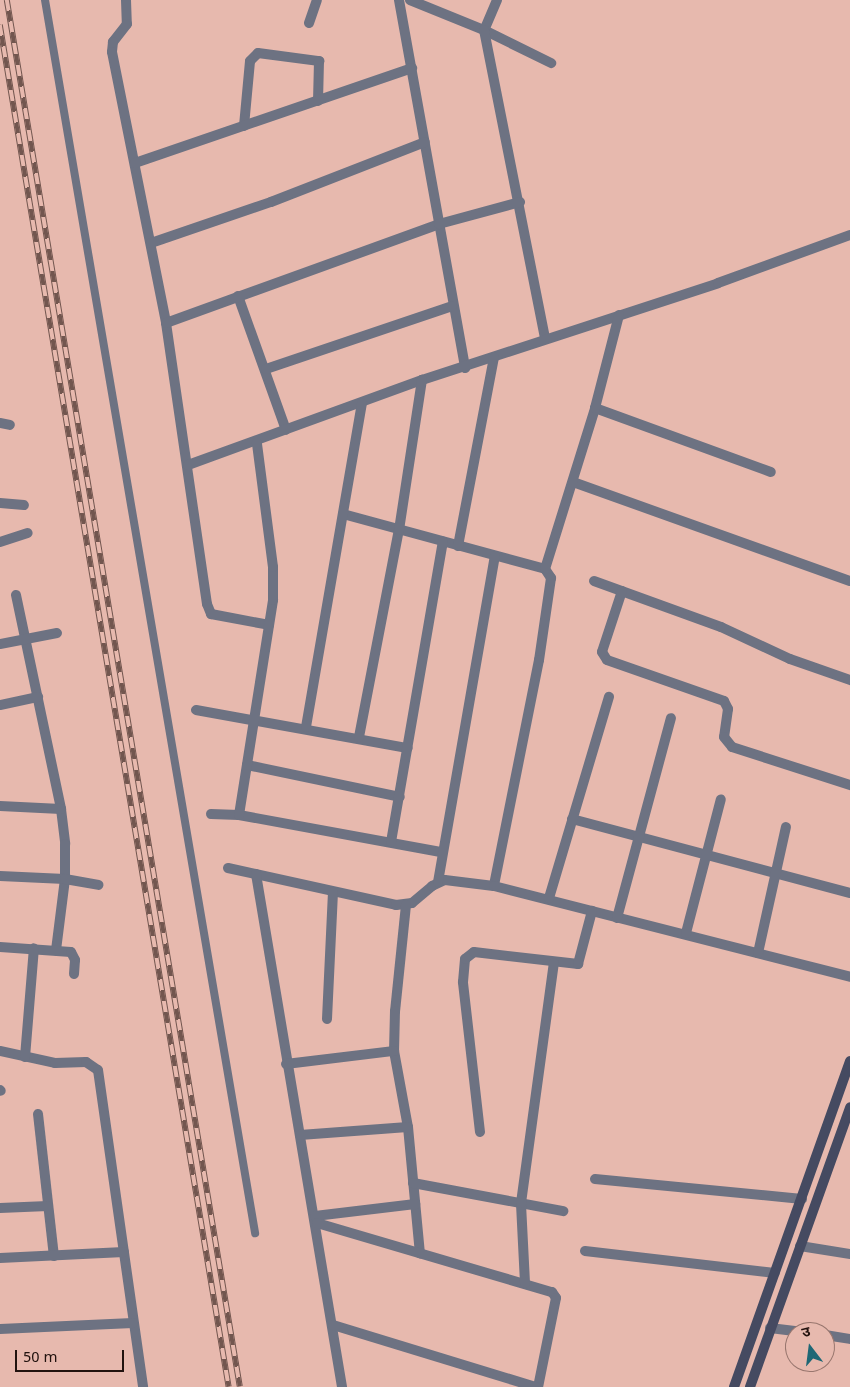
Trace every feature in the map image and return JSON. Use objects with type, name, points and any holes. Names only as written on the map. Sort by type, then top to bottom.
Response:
[{"type":"main road","points":[[734,1387],[850,1062]]},
{"type":"main road","points":[[750,1387],[850,1107]]},
{"type":"street","points":[[126,0],[128,24],[113,42],[112,52],[166,323],[209,610],[211,614],[269,626]]},
{"type":"street","points":[[309,23],[317,0]]},
{"type":"street","points":[[399,0],[452,306],[465,368]]},
{"type":"street","points":[[410,0],[484,30],[551,63]]},
{"type":"street","points":[[497,0],[484,30],[520,202],[545,340]]},
{"type":"street","points":[[244,126],[250,61],[254,54],[319,61],[318,102]]},
{"type":"street","points":[[135,163],[318,102],[412,68]]},
{"type":"street","points":[[151,243],[271,202],[425,142]]},
{"type":"street","points":[[166,323],[439,224],[520,202]]},
{"type":"street","points":[[188,465],[362,404],[422,380],[465,368],[850,235]]},
{"type":"street","points":[[238,296],[266,369],[286,430]]},
{"type":"street","points":[[266,369],[452,306]]},
{"type":"street","points":[[494,886],[552,582],[545,569],[595,408],[619,315]]},
{"type":"street","points":[[458,546],[494,357]]},
{"type":"street","points":[[359,737],[399,530],[422,380]]},
{"type":"street","points":[[306,727],[362,404]]},
{"type":"street","points":[[595,408],[771,472]]},
{"type":"street","points":[[239,816],[256,719],[269,626],[273,573],[257,442]]},
{"type":"street","points":[[573,482],[850,581]]},
{"type":"street","points":[[0,503],[24,505]]},
{"type":"street","points":[[343,514],[545,569]]},
{"type":"street","points":[[0,542],[28,533]]},
{"type":"street","points":[[391,842],[443,541]]},
{"type":"street","points":[[438,882],[441,852],[495,556]]},
{"type":"street","points":[[594,581],[722,627],[790,659],[850,680]]},
{"type":"street","points":[[622,591],[602,652],[607,660],[724,701],[728,709],[724,737],[732,747],[850,785]]},
{"type":"street","points":[[16,595],[61,809],[65,879],[56,950]]},
{"type":"street","points":[[0,644],[57,632]]},
{"type":"street","points":[[549,898],[609,696]]},
{"type":"street","points":[[0,704],[38,697]]},
{"type":"street","points":[[196,710],[306,727],[408,748]]},
{"type":"street","points":[[617,918],[641,836],[670,718]]},
{"type":"street","points":[[247,766],[400,797]]},
{"type":"street","points":[[686,933],[709,853],[721,799]]},
{"type":"street","points":[[0,806],[61,809]]},
{"type":"street","points":[[211,814],[239,816],[441,852]]},
{"type":"street","points":[[572,819],[709,853],[776,874],[850,893]]},
{"type":"street","points":[[758,953],[786,826]]},
{"type":"street","points":[[228,868],[333,892],[406,905],[438,882],[454,880],[494,886],[549,898],[617,918],[686,933],[850,977]]},
{"type":"street","points":[[256,874],[286,1064],[316,1219],[342,1387]]},
{"type":"street","points":[[0,876],[65,879],[98,885]]},
{"type":"street","points":[[327,1019],[333,892]]},
{"type":"street","points":[[406,905],[395,1011],[394,1051],[408,1127],[420,1253]]},
{"type":"street","points":[[480,1132],[463,982],[465,959],[474,952],[572,966],[580,962],[592,911]]},
{"type":"street","points":[[0,947],[34,948],[72,953],[74,974]]},
{"type":"street","points":[[25,1057],[34,948]]},
{"type":"street","points":[[524,1283],[521,1202],[554,963]]},
{"type":"street","points":[[0,1051],[55,1063],[86,1062],[98,1070],[143,1387]]},
{"type":"street","points":[[286,1064],[394,1051]]},
{"type":"street","points":[[38,1114],[54,1256]]},
{"type":"street","points":[[300,1135],[408,1127]]},
{"type":"street","points":[[595,1179],[802,1199]]},
{"type":"street","points":[[413,1183],[563,1211]]},
{"type":"street","points":[[316,1219],[415,1204]]},
{"type":"street","points":[[0,1208],[48,1206]]},
{"type":"street","points":[[316,1219],[420,1253],[552,1292],[556,1298],[537,1387],[333,1325]]},
{"type":"street","points":[[800,1246],[850,1254]]},
{"type":"street","points":[[585,1251],[775,1273]]},
{"type":"street","points":[[0,1258],[124,1252]]},
{"type":"street","points":[[0,1329],[133,1323]]},
{"type":"street","points":[[770,1328],[785,1330]]},
{"type":"street","points":[[835,1337],[850,1339]]},
{"type":"lane","points":[[45,0],[255,1233]]},
{"type":"railway","points":[[7,0],[240,1387]]},
{"type":"railway","points":[[0,25],[229,1387]]}]
